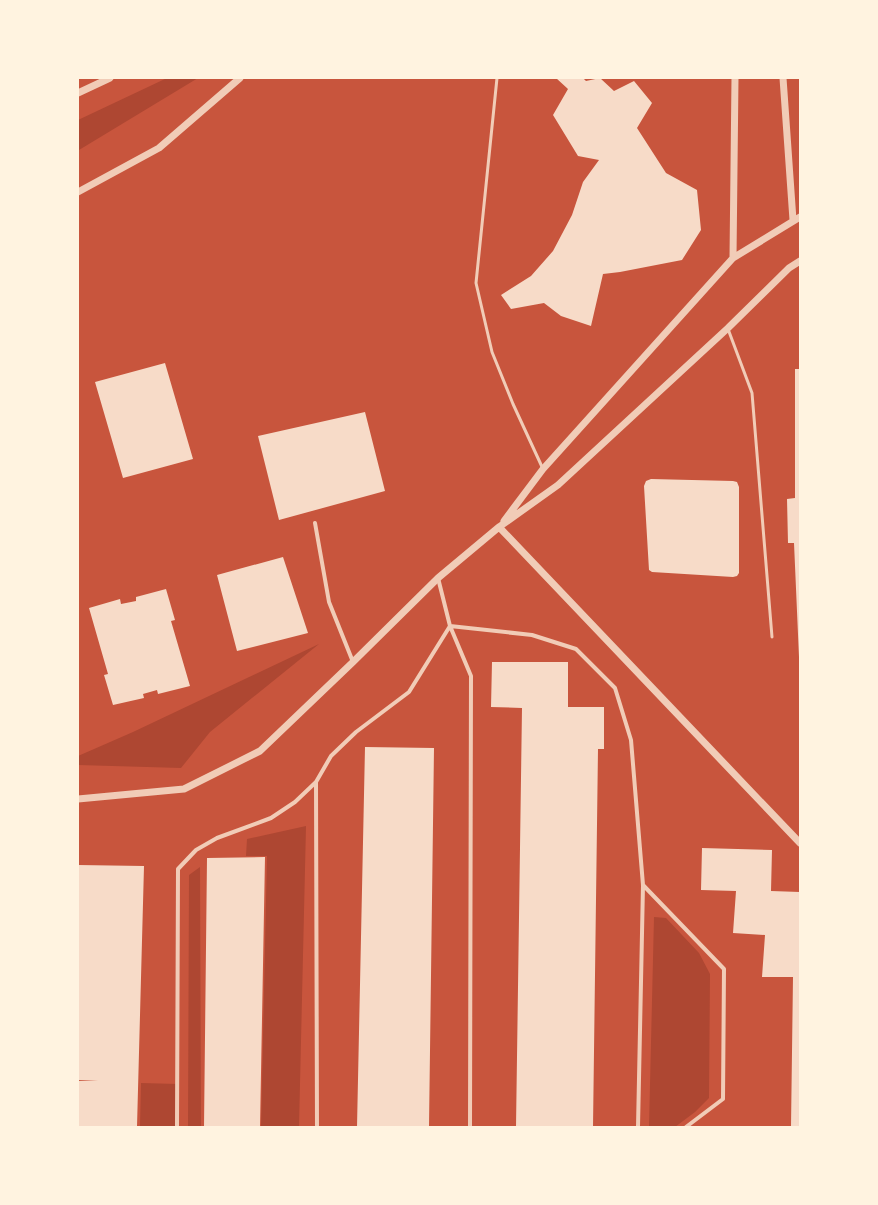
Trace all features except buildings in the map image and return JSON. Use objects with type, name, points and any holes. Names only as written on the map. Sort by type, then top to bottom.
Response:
[{"type":"street","points":[[78,93],[110,78]]},
{"type":"street","points":[[78,191],[159,148],[240,78]]},
{"type":"street","points":[[733,258],[735,78]]},
{"type":"street","points":[[499,527],[544,469],[733,258],[797,219],[783,78]]},
{"type":"street","points":[[78,799],[184,789],[260,751],[354,662],[438,578],[499,527],[558,485],[728,328],[789,268],[800,261]]},
{"type":"street","points":[[315,523],[329,602],[354,662]]},
{"type":"street","points":[[499,527],[800,843]]},
{"type":"street","points":[[438,578],[450,626],[472,676],[470,1127]]},
{"type":"street","points":[[177,1127],[178,869],[196,850],[217,838],[271,818],[295,802],[316,782],[331,756],[356,732],[409,692],[450,626]]},
{"type":"street","points":[[450,626],[532,635],[576,649],[615,688],[631,740],[643,885],[638,1127]]},
{"type":"street","points":[[316,782],[317,1127]]},
{"type":"street","points":[[643,885],[724,969],[723,1099],[686,1127]]},
{"type":"lane","points":[[497,78],[476,283],[492,352],[513,404],[544,469]]},
{"type":"lane","points":[[728,328],[752,393],[772,636]]},
{"type":"shaded area","points":[[167,78],[198,78],[79,150],[78,149],[78,120]]},
{"type":"shaded area","points":[[319,644],[210,732],[181,768],[78,765],[78,756],[133,732]]},
{"type":"shaded area","points":[[306,826],[299,1127],[261,1127],[267,856],[246,856],[247,839]]},
{"type":"shaded area","points":[[200,867],[201,1127],[188,1127],[189,875]]},
{"type":"shaded area","points":[[654,917],[666,918],[699,953],[710,974],[709,1098],[695,1112],[675,1127],[649,1127]]},
{"type":"shaded area","points":[[141,1083],[178,1084],[177,1127],[140,1127]]}]
